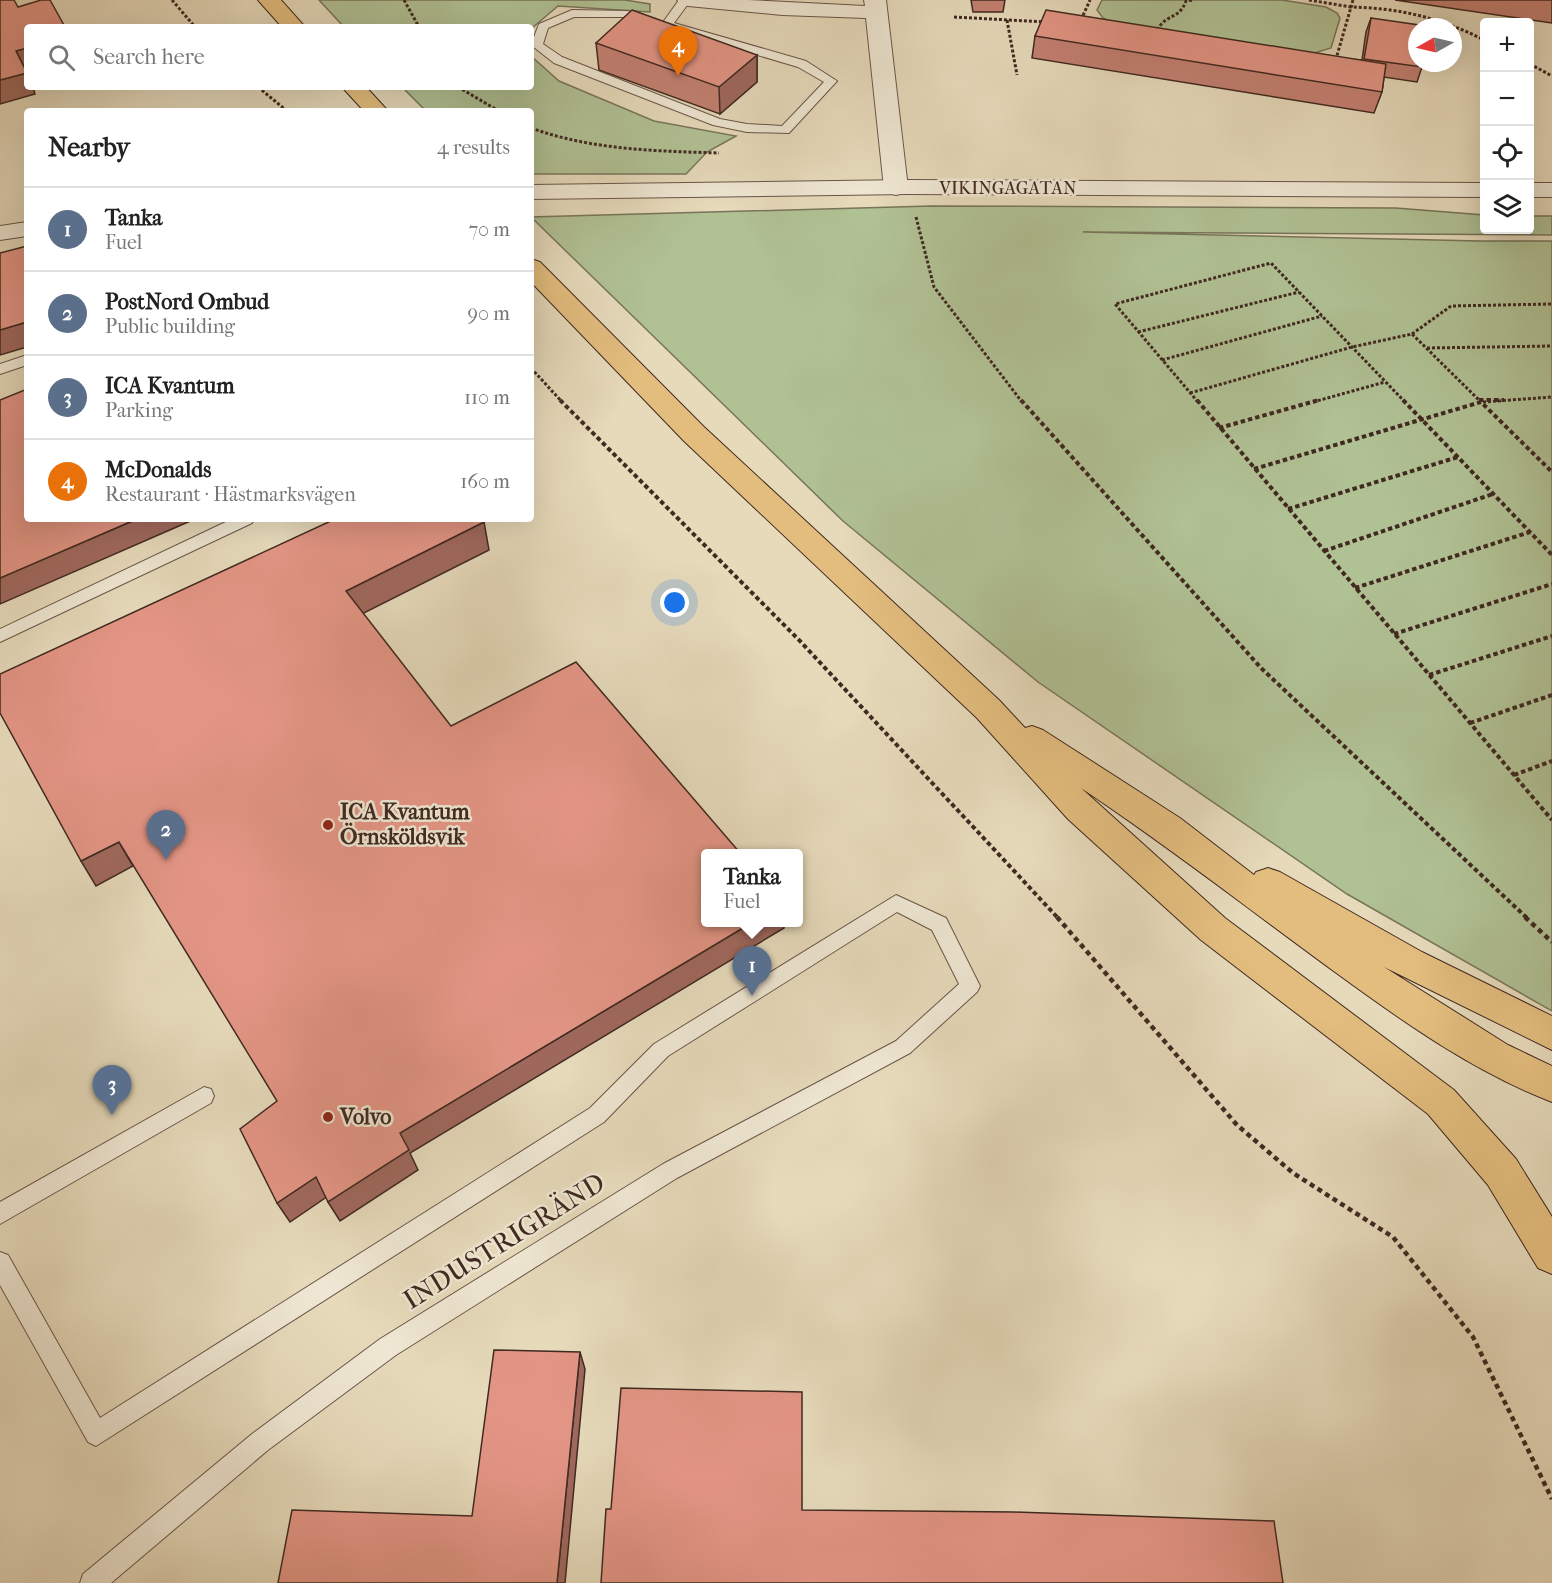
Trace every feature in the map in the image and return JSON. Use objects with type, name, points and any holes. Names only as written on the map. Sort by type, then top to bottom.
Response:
[{"type":"highway","points":[[269,0],[291,24]]},
{"type":"highway","points":[[356,90],[374,108]]},
{"type":"highway","points":[[534,270],[694,434],[988,709],[1080,809],[1213,929],[1441,1102],[1502,1173],[1552,1254]]},
{"type":"highway","points":[[988,709],[1168,828],[1231,877],[1398,997],[1495,1057],[1552,1085]]},
{"type":"highway","points":[[1168,828],[1308,904],[1409,963],[1552,1034]]},
{"type":"street","points":[[686,0],[757,8],[876,6],[902,188]]},
{"type":"street","name":"VIKINGAGATAN","points":[[542,192],[902,188],[1480,190]]},
{"type":"street","points":[[1534,190],[1552,190]]},
{"type":"street","points":[[0,233],[24,229]]},
{"type":"lane","points":[[667,25],[686,0]]},
{"type":"lane","points":[[572,13],[627,14],[667,25],[802,64],[831,81],[785,130],[757,129],[717,122],[558,60],[537,45],[543,26],[572,13]]},
{"type":"lane","points":[[0,369],[24,361]]},
{"type":"lane","points":[[0,636],[240,522]]},
{"type":"lane","name":"INDUSTRIGRÄND","points":[[0,1263],[96,1434],[597,1115],[662,1050],[896,903],[939,924],[970,986],[903,1047],[670,1171],[388,1347],[260,1442],[92,1583]]},
{"type":"lane","points":[[0,1214],[204,1096]]},
{"type":"path","points":[[172,0],[192,24]]},
{"type":"path","points":[[404,0],[417,24]]},
{"type":"path","points":[[1079,24],[1090,0]]},
{"type":"path","points":[[1154,36],[1162,20],[1179,14],[1184,9],[1186,1],[1194,0]]},
{"type":"path","points":[[1309,0],[1414,13],[1455,24],[1480,37]]},
{"type":"path","points":[[1334,66],[1353,0]]},
{"type":"path","points":[[954,17],[1055,22]]},
{"type":"path","points":[[1007,20],[1017,75]]},
{"type":"path","points":[[1534,66],[1552,76]]},
{"type":"path","points":[[262,90],[282,108]]},
{"type":"path","points":[[463,90],[493,108]]},
{"type":"path","points":[[902,188],[934,287],[1031,414],[1261,668],[1552,942]]},
{"type":"path","points":[[1552,555],[1271,263],[1115,304],[1552,820]]},
{"type":"path","points":[[1138,332],[1300,292]]},
{"type":"path","points":[[1190,393],[1352,347],[1412,334],[1451,306],[1552,304]]},
{"type":"path","points":[[1162,360],[1322,316]]},
{"type":"path","points":[[1412,334],[1552,472]]},
{"type":"path","points":[[1426,348],[1552,346]]},
{"type":"path","points":[[534,371],[800,641],[1022,878],[1237,1125],[1293,1173],[1393,1237],[1473,1337],[1552,1499]]},
{"type":"path","points":[[1219,428],[1386,382]]},
{"type":"path","points":[[1254,469],[1481,402],[1552,397]]},
{"type":"path","points":[[1288,509],[1458,457]]},
{"type":"path","points":[[1324,551],[1493,494]]},
{"type":"path","points":[[1355,588],[1530,532]]},
{"type":"path","points":[[1395,634],[1552,584]]},
{"type":"path","points":[[1429,675],[1552,636]]},
{"type":"path","points":[[1470,723],[1552,695]]},
{"type":"path","points":[[1514,775],[1552,760]]},
{"type":"green space","points":[[319,0],[625,0],[650,4],[650,12],[558,6],[534,26],[534,24],[341,24]]},
{"type":"green space","points":[[1102,0],[1282,0],[1326,7],[1337,13],[1340,18],[1331,48],[1308,55],[1118,26],[1103,18],[1097,10]]},
{"type":"green space","points":[[534,59],[559,81],[654,121],[736,136],[707,152],[686,174],[534,174],[534,108],[423,108],[405,90],[534,90]]},
{"type":"green space","points":[[931,206],[1396,208],[1480,215],[1480,234],[1534,234],[1534,216],[1552,216],[1552,235],[1083,232],[1552,241],[1552,1011],[1347,894],[1038,682],[843,521],[534,220],[534,217]]},
{"type":"building","points":[[0,0],[14,0],[18,7],[41,0],[50,0],[63,24],[24,24],[24,49],[16,51],[24,67],[24,74],[0,80]]},
{"type":"building","points":[[632,10],[757,55],[719,87],[596,43]]},
{"type":"building","points":[[1046,10],[1386,64],[1382,92],[1035,36]]},
{"type":"building","points":[[1371,18],[1408,23],[1408,65],[1364,59]]},
{"type":"building","points":[[24,247],[24,323],[0,330],[0,253]]},
{"type":"building","points":[[24,390],[24,522],[130,522],[0,578],[0,400]]},
{"type":"building","points":[[329,522],[484,522],[346,591],[451,726],[576,662],[737,849],[701,849],[701,927],[745,927],[400,1133],[409,1150],[328,1202],[316,1177],[277,1203],[240,1129],[277,1101],[119,842],[81,861],[0,713],[0,674]]},
{"type":"building","points":[[494,1350],[580,1352],[557,1583],[278,1583],[292,1510],[472,1516]]},
{"type":"building","points":[[621,1388],[802,1392],[802,1510],[1014,1512],[1274,1521],[1283,1583],[601,1583],[606,1509],[611,1509]]},
{"type":"place","name":"McDonalds","points":[[678,76]]},
{"type":"place","name":"ICA Kvantum Örnsköldsvik","points":[[328,825]]},
{"type":"place","name":"PostNord Ombud","points":[[166,860]]},
{"type":"place","name":"Tanka","points":[[752,996]]},
{"type":"place","name":"ICA Kvantum","points":[[112,1115]]},
{"type":"place","name":"Volvo","points":[[328,1117]]}]
